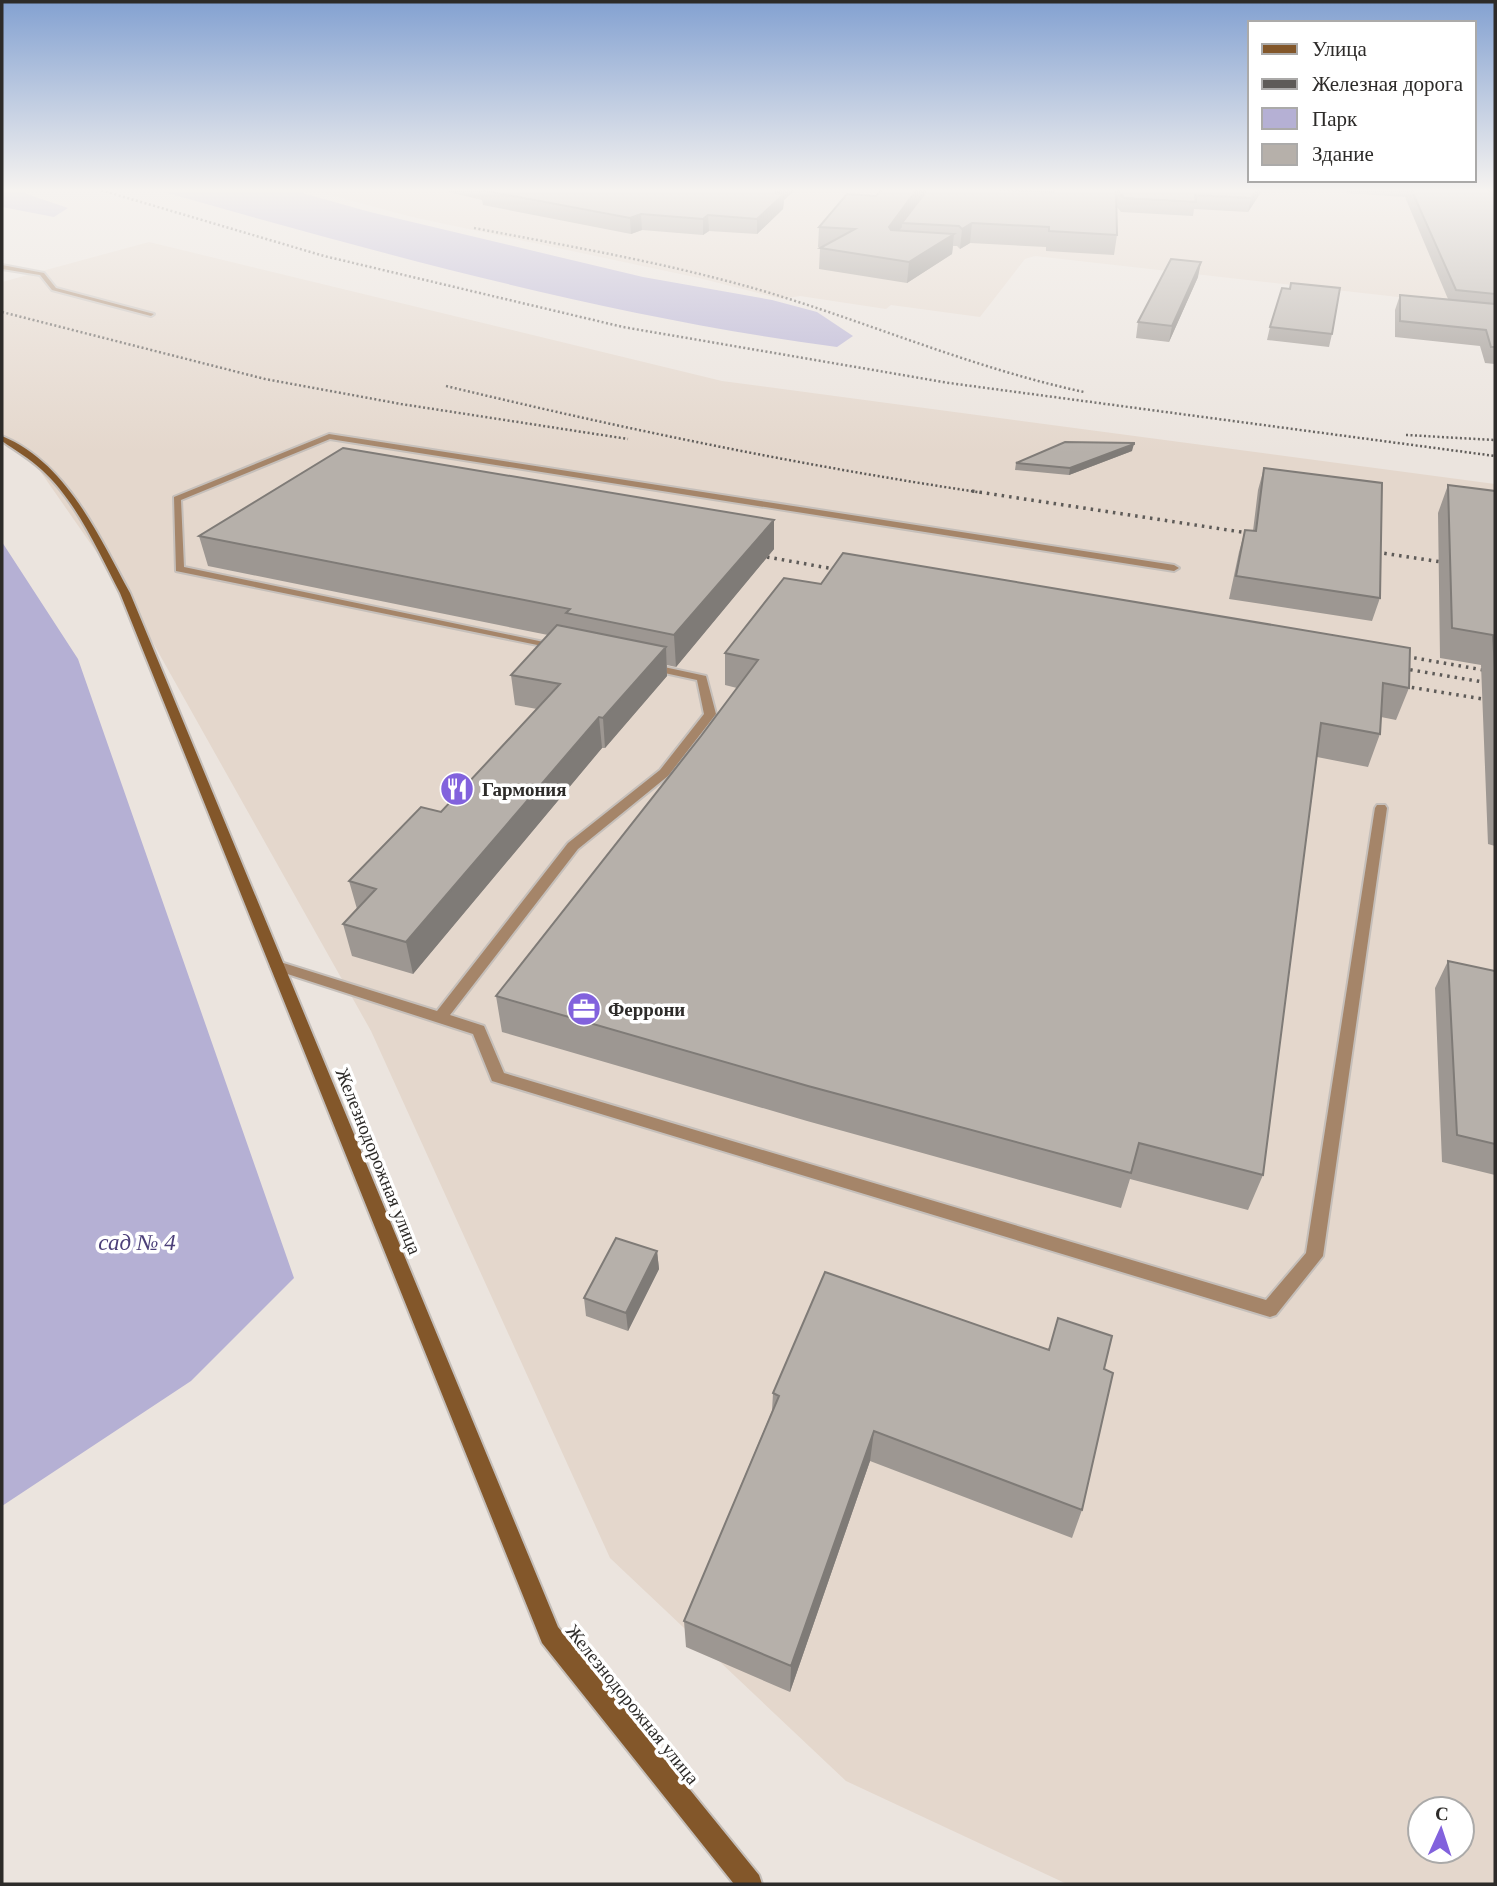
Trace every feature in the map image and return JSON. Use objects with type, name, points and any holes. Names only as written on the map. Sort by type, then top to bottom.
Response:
[{"type":"street","name":"Железнодорожная улица","points":[[2,438],[48,470],[60,484],[100,546],[125,593],[550,1635],[750,1884]]},
{"type":"lane","points":[[44,277],[54,289],[151,314]]},
{"type":"lane","points":[[568,650],[179,569],[177,499],[329,436],[1174,568]]},
{"type":"lane","points":[[440,1018],[573,846],[664,773],[710,714],[702,678],[635,664]]},
{"type":"lane","points":[[277,966],[479,1030],[498,1077],[1270,1309],[1314,1256],[1381,808]]},
{"type":"shaded area","points":[[20,277],[293,277],[722,381],[1495,484],[1495,1884],[1067,1884],[846,1781],[610,1558],[371,1031],[125,593],[31,458],[2,440],[2,282]]},
{"type":"shaded area","points":[[694,277],[1011,277],[980,317],[891,305],[886,309],[800,296],[782,299]]},
{"type":"shaded area","points":[[1221,277],[1495,277],[1495,308]]},
{"type":"green space","points":[[480,277],[643,277],[772,300],[817,312],[853,336],[837,347],[750,334]]},
{"type":"green space","name":"сад № 4","points":[[2,542],[78,659],[294,1278],[191,1381],[2,1506]]},
{"type":"building","points":[[1162,277],[1194,277],[1172,326],[1138,322]]},
{"type":"building","points":[[1450,277],[1495,277],[1495,294],[1456,290]]},
{"type":"building","points":[[1291,283],[1340,288],[1332,334],[1270,327],[1282,288],[1290,289]]},
{"type":"building","points":[[1400,295],[1495,304],[1495,347],[1491,347],[1486,330],[1400,321]]},
{"type":"building","points":[[1065,442],[1134,444],[1070,468],[1016,463]]},
{"type":"building","points":[[343,448],[774,520],[674,635],[566,613],[570,609],[199,536]]},
{"type":"building","points":[[1264,468],[1382,483],[1380,598],[1236,576],[1245,530],[1256,531]]},
{"type":"building","points":[[1448,485],[1495,491],[1495,668],[1493,635],[1452,628]]},
{"type":"building","points":[[843,553],[1410,648],[1409,688],[1383,683],[1380,734],[1321,723],[1263,1175],[1139,1143],[1131,1173],[808,1086],[496,996],[758,660],[725,653],[784,578],[821,584]]},
{"type":"building","points":[[557,625],[666,647],[603,718],[599,717],[406,942],[343,924],[376,889],[349,881],[421,807],[441,812],[560,684],[511,675]]},
{"type":"building","points":[[1448,961],[1495,971],[1495,1144],[1457,1135]]},
{"type":"building","points":[[616,1238],[657,1251],[626,1313],[584,1298]]},
{"type":"building","points":[[825,1272],[1049,1350],[1058,1318],[1112,1336],[1104,1369],[1113,1373],[1082,1510],[874,1431],[791,1666],[684,1621],[779,1396],[773,1393]]},
{"type":"railway","points":[[412,277],[623,327],[949,383],[1495,456]]},
{"type":"railway","points":[[711,277],[809,305],[1004,371],[1084,392]]},
{"type":"railway","points":[[2,312],[265,379],[401,404],[628,439]]},
{"type":"railway","points":[[446,386],[714,446],[984,493]]},
{"type":"railway","points":[[1406,435],[1495,440]]},
{"type":"railway","points":[[972,491],[1261,535]]},
{"type":"railway","points":[[1362,550],[1495,570]]},
{"type":"railway","points":[[767,557],[851,572]]},
{"type":"railway","points":[[1392,654],[1495,672]]},
{"type":"railway","points":[[1388,666],[1495,684]]},
{"type":"railway","points":[[1397,685],[1495,701]]},
{"type":"place","name":"Гармония","points":[[457,789]]},
{"type":"place","name":"Феррони","points":[[584,1009]]}]
